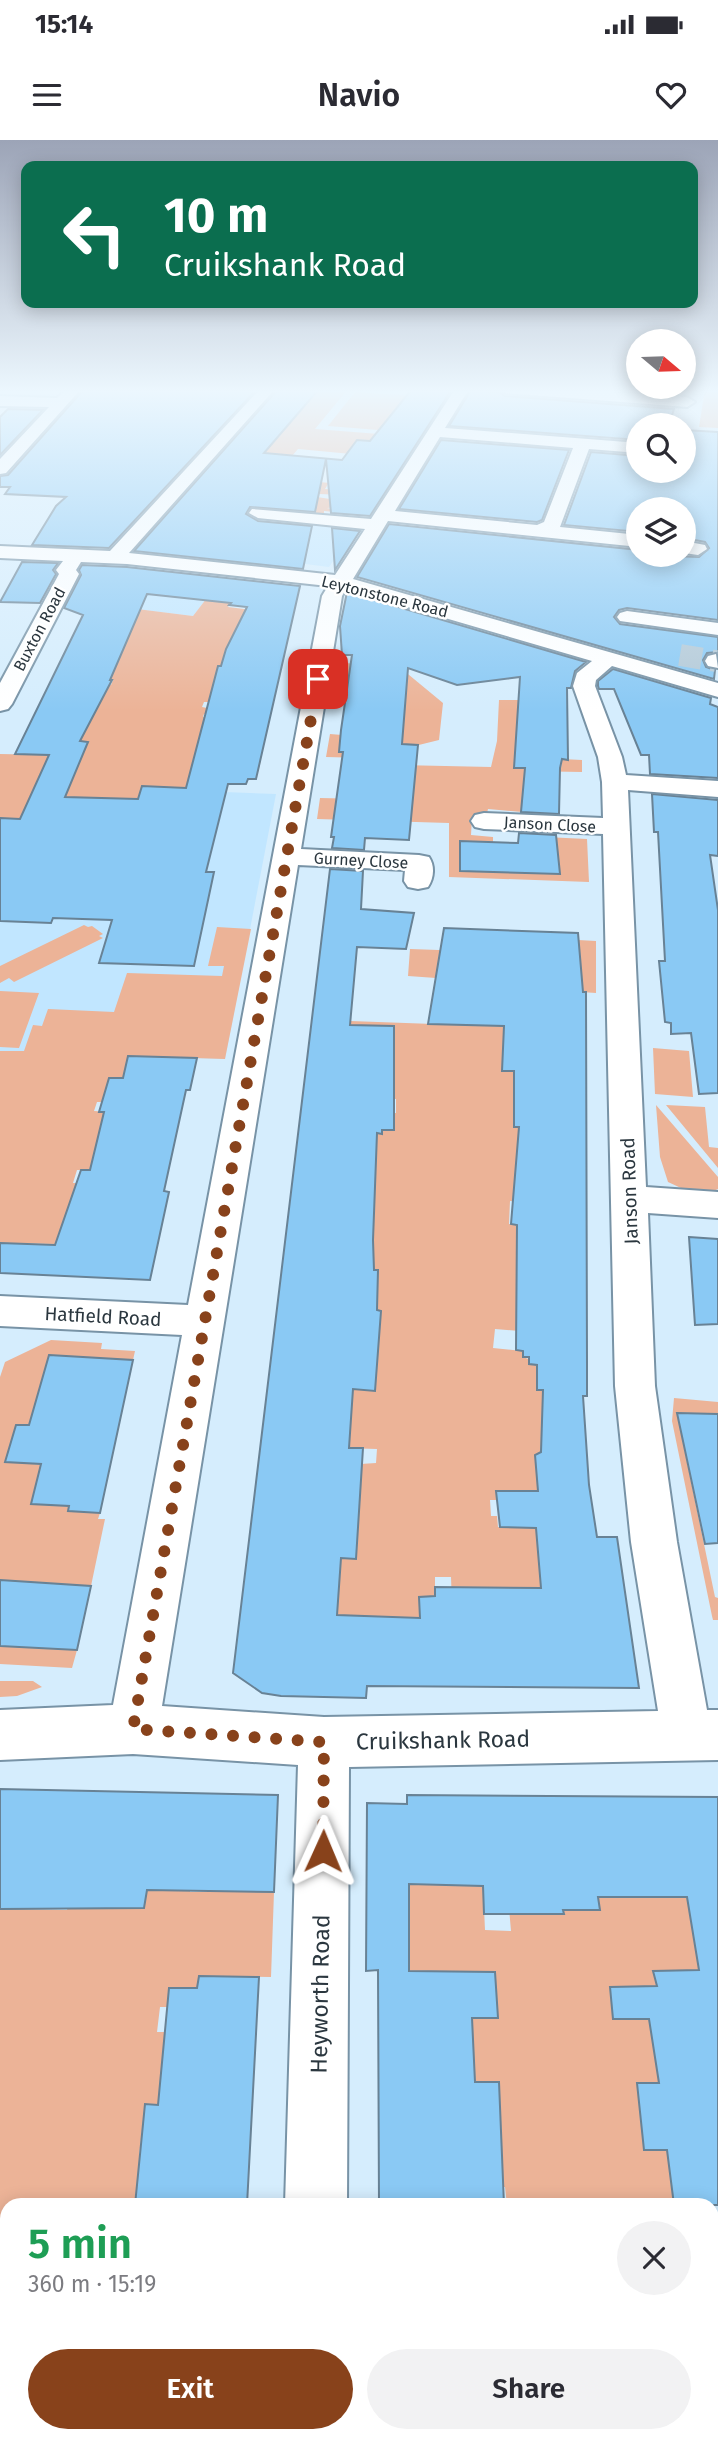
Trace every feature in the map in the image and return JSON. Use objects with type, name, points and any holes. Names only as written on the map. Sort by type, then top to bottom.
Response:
[{"type":"street","points":[[115,557],[171,496]]},
{"type":"street","points":[[133,1729],[330,601],[396,496]]},
{"type":"street","points":[[544,530],[552,525],[563,496]]},
{"type":"street","points":[[258,513],[544,530],[626,539]]},
{"type":"street","points":[[102,536],[132,539]]},
{"type":"street","name":"Leytonstone Road","points":[[0,552],[115,557],[342,582],[607,659],[654,647],[716,676]]},
{"type":"street","name":"Buxton Road","points":[[0,704],[69,574],[66,570],[76,555]]},
{"type":"street","points":[[627,617],[654,647],[718,629]]},
{"type":"street","name":"Janson Road","points":[[607,659],[585,678],[584,686],[610,757],[615,782],[637,1413],[654,1542],[702,1735]]},
{"type":"street","points":[[615,782],[718,789]]},
{"type":"street","name":"Janson Close","points":[[484,821],[617,827]]},
{"type":"street","name":"Gurney Close","points":[[286,856],[419,863],[418,881]]},
{"type":"street","points":[[630,1199],[718,1205]]},
{"type":"street","name":"Hatfield Road","points":[[0,1311],[206,1321]]},
{"type":"street","name":"Cruikshank Road","points":[[0,1735],[133,1729],[324,1742],[702,1735]]},
{"type":"street","name":"Heyworth Road","points":[[316,2198],[324,1742]]},
{"type":"shaded area","points":[[248,496],[317,496],[330,499],[338,507],[327,508],[336,510],[324,511],[324,516],[305,517],[298,511],[250,507]]},
{"type":"shaded area","points":[[250,506],[360,522],[329,567],[211,552]]},
{"type":"shaded area","points":[[101,559],[227,573],[193,616],[128,608],[92,567]]},
{"type":"shaded area","points":[[210,594],[236,596],[228,607],[252,610],[231,639],[213,702],[204,702],[202,707],[243,715],[204,714],[203,717],[218,718],[235,760],[261,760],[258,772],[224,771],[199,788],[142,786],[138,799],[62,828],[0,818],[0,754],[45,755],[86,747],[88,742],[51,740],[53,735],[83,736],[88,726],[95,685],[111,685],[113,680],[80,679],[129,608],[193,616]]},
{"type":"shaded area","points":[[341,663],[397,665],[443,703],[439,740],[366,758],[326,757],[330,734],[342,735],[339,752],[359,753],[350,671],[347,686],[337,686]]},
{"type":"shaded area","points":[[499,700],[524,700],[522,765],[561,768],[562,759],[582,760],[582,772],[525,771],[522,812],[488,809],[486,817],[472,817],[471,835],[493,837],[493,842],[461,841],[460,871],[559,874],[557,844],[524,843],[524,836],[587,839],[589,882],[449,877],[449,823],[317,819],[320,798],[366,799],[399,765],[491,767],[497,741]]},
{"type":"shaded area","points":[[0,754],[207,759],[199,791],[276,794],[225,1059],[0,1051]]},
{"type":"shaded area","points":[[84,925],[92,926],[103,934],[99,936],[103,938],[14,982],[9,978],[0,983],[0,966]]},
{"type":"shaded area","points":[[217,927],[251,929],[225,1059],[128,1056],[124,1072],[158,1073],[156,1079],[110,1078],[107,1087],[110,1102],[97,1102],[94,1111],[127,1113],[100,1136],[97,1148],[98,1170],[77,1170],[73,1183],[128,1185],[59,1232],[55,1244],[0,1243],[0,1051],[24,1051],[33,1025],[42,1026],[48,1009],[114,1012],[127,973],[222,976],[224,966],[208,966]]},
{"type":"shaded area","points":[[578,940],[596,941],[596,993],[477,985],[464,980],[408,976],[410,949],[579,955]]},
{"type":"shaded area","points":[[0,991],[39,993],[19,1048],[0,1047]]},
{"type":"shaded area","points":[[552,1016],[503,1055],[502,1070],[527,1072],[514,1109],[514,1127],[550,1130],[549,1142],[518,1140],[517,1149],[547,1204],[510,1201],[509,1224],[548,1227],[517,1292],[516,1318],[525,1319],[544,1333],[495,1329],[493,1348],[523,1351],[523,1357],[544,1365],[537,1377],[537,1389],[543,1390],[542,1413],[554,1448],[535,1455],[545,1491],[497,1491],[497,1500],[490,1500],[491,1516],[497,1516],[498,1527],[543,1528],[619,1554],[623,1574],[540,1578],[544,1632],[453,1634],[451,1577],[435,1577],[435,1596],[419,1597],[420,1635],[300,1614],[303,1557],[356,1558],[357,1552],[351,1551],[330,1466],[376,1463],[377,1449],[343,1448],[360,1326],[380,1326],[381,1311],[325,1308],[377,1294],[378,1270],[364,1270],[377,1133],[382,1133],[382,1130],[341,1112],[396,1113],[396,1099],[382,1098],[350,1021],[461,1025]]},
{"type":"shaded area","points":[[653,1048],[689,1051],[693,1097],[655,1094]]},
{"type":"shaded area","points":[[656,1105],[718,1177],[718,1189],[699,1193],[668,1182],[660,1157]]},
{"type":"shaded area","points":[[666,1105],[705,1107],[709,1147],[718,1148],[718,1168]]},
{"type":"shaded area","points":[[51,1340],[102,1343],[101,1349],[135,1351],[133,1360],[49,1356],[41,1383],[49,1426],[16,1425],[5,1462],[47,1465],[44,1477],[38,1477],[31,1504],[69,1506],[68,1511],[100,1513],[98,1519],[105,1519],[91,1586],[0,1581],[0,1377],[5,1362]]},
{"type":"shaded area","points":[[674,1398],[718,1402],[718,1421],[714,1414],[677,1414],[715,1597],[718,1598],[718,1620],[713,1620],[712,1616],[672,1421]]},
{"type":"shaded area","points":[[0,1646],[77,1650],[72,1668],[0,1664]]},
{"type":"shaded area","points":[[0,1681],[33,1681],[42,1687],[17,1696],[0,1697]]},
{"type":"shaded area","points":[[78,1850],[95,1907],[144,1908],[151,1851],[190,1882],[190,1892],[211,1892],[212,1881],[274,1892],[271,1977],[199,1976],[197,1988],[169,1988],[167,2007],[160,2007],[157,2032],[166,2032],[158,2105],[145,2105],[139,2156],[184,2157],[136,2192],[136,2198],[0,2198],[0,1864],[17,1909],[67,1910]]},
{"type":"shaded area","points":[[558,1855],[577,1910],[599,1910],[597,1884],[638,1897],[661,1897],[681,1855],[694,1938],[717,1938],[718,1874],[718,1970],[654,1972],[657,1986],[610,1988],[613,2019],[649,2019],[709,2083],[637,2084],[645,2150],[669,2150],[673,2198],[506,2198],[505,2187],[449,2186],[502,2146],[499,2083],[445,2082],[473,2046],[473,2018],[498,2018],[495,1972],[409,1971],[409,1883],[483,1886],[485,1930],[511,1931],[507,1885],[535,1905],[537,1914],[563,1914]]},
{"type":"building","points":[[55,496],[157,496],[109,548],[32,545],[56,506],[66,497]]},
{"type":"building","points":[[182,496],[318,496],[315,512],[250,507],[246,514],[258,521],[312,526],[303,569],[134,551]]},
{"type":"building","points":[[329,496],[383,496],[370,516],[331,513]]},
{"type":"building","points":[[407,496],[551,496],[542,520],[537,522],[399,509]]},
{"type":"building","points":[[575,496],[718,496],[718,620],[627,608],[619,610],[614,617],[620,624],[718,637],[718,652],[707,653],[703,660],[706,667],[715,670],[714,679],[357,577],[389,524],[626,549],[626,567],[696,567],[696,557],[709,548],[705,542],[696,540],[696,497],[626,497],[626,531],[564,525]]},
{"type":"building","points":[[332,528],[360,531],[335,570]]},
{"type":"building","points":[[22,562],[58,563],[53,570],[56,574],[40,603],[0,602]]},
{"type":"building","points":[[82,565],[127,567],[300,586],[256,779],[248,779],[246,784],[228,784],[206,872],[214,872],[194,966],[99,963],[112,920],[53,918],[51,923],[0,921],[0,818],[20,819],[49,755],[15,754],[83,615],[64,608],[81,575],[79,570]],"holes":[[[147,594],[231,603],[229,605],[247,607],[226,649],[221,666],[218,666],[186,788],[142,786],[138,799],[65,797],[88,742],[80,741],[112,680]]]},
{"type":"building","points":[[347,592],[586,662],[575,671],[571,688],[567,688],[568,760],[562,759],[560,768],[559,814],[521,812],[525,768],[514,768],[520,677],[457,685],[408,668],[402,744],[418,745],[409,840],[365,838],[364,850],[332,848],[334,837],[331,837],[343,752],[339,752],[341,730],[352,655],[342,655],[340,626]]},
{"type":"building","points":[[613,669],[711,698],[710,704],[718,707],[718,778],[650,774],[649,755],[641,755],[614,689],[599,689],[598,681]]},
{"type":"building","points":[[652,794],[718,800],[718,856],[710,855],[718,910],[718,1093],[699,1094],[691,1033],[671,1034],[671,1023],[665,1022],[659,961],[665,961],[658,832],[654,832]]},
{"type":"building","points":[[519,833],[556,835],[560,874],[460,871],[460,841],[518,843]]},
{"type":"building","points":[[330,869],[363,871],[361,909],[414,913],[406,949],[357,947],[350,1025],[394,1026],[394,1130],[377,1133],[373,1240],[374,1270],[378,1270],[377,1310],[381,1311],[375,1391],[353,1389],[349,1448],[363,1448],[356,1559],[341,1558],[337,1615],[420,1618],[419,1597],[435,1596],[435,1587],[541,1588],[536,1528],[500,1527],[496,1491],[538,1491],[535,1455],[541,1452],[543,1390],[537,1390],[537,1365],[529,1364],[529,1357],[523,1357],[523,1351],[516,1350],[517,1225],[511,1224],[519,1127],[514,1127],[514,1071],[502,1071],[504,1026],[428,1024],[444,928],[578,933],[583,992],[586,992],[587,1396],[583,1396],[589,1485],[597,1537],[617,1537],[639,1688],[367,1686],[366,1698],[281,1696],[262,1693],[233,1673]]},
{"type":"building","points":[[128,1056],[197,1058],[190,1090],[186,1090],[164,1191],[169,1192],[150,1280],[0,1273],[0,1243],[55,1245],[81,1170],[90,1170],[104,1112],[99,1112],[109,1078],[123,1078]]},
{"type":"building","points":[[689,1237],[718,1239],[718,1324],[695,1325]]},
{"type":"building","points":[[49,1355],[133,1360],[100,1513],[68,1511],[69,1506],[31,1504],[41,1464],[5,1462],[16,1425],[29,1425]]},
{"type":"building","points":[[677,1413],[718,1414],[718,1543],[705,1544]]},
{"type":"building","points":[[0,1580],[91,1586],[77,1650],[0,1646]]},
{"type":"building","points":[[0,1789],[278,1795],[274,1892],[147,1890],[144,1908],[0,1909]]},
{"type":"building","points":[[407,1795],[718,1797],[718,2198],[673,2198],[667,2150],[644,2150],[637,2083],[659,2083],[649,2019],[613,2019],[610,1987],[657,1986],[653,1971],[699,1970],[687,1897],[598,1897],[600,1910],[563,1910],[564,1914],[484,1914],[483,1886],[409,1884],[409,1971],[495,1972],[498,2018],[472,2018],[475,2082],[499,2082],[504,2198],[379,2198],[378,1970],[366,1971],[367,1803],[407,1804]]},
{"type":"building","points":[[199,1976],[259,1977],[247,2198],[136,2198],[145,2104],[158,2105],[169,1988],[197,1988]]},
{"type":"tunnel","points":[[680,655],[716,661]]},
{"type":"route","points":[[318,679],[133,1729],[324,1742],[323,1851]]}]
